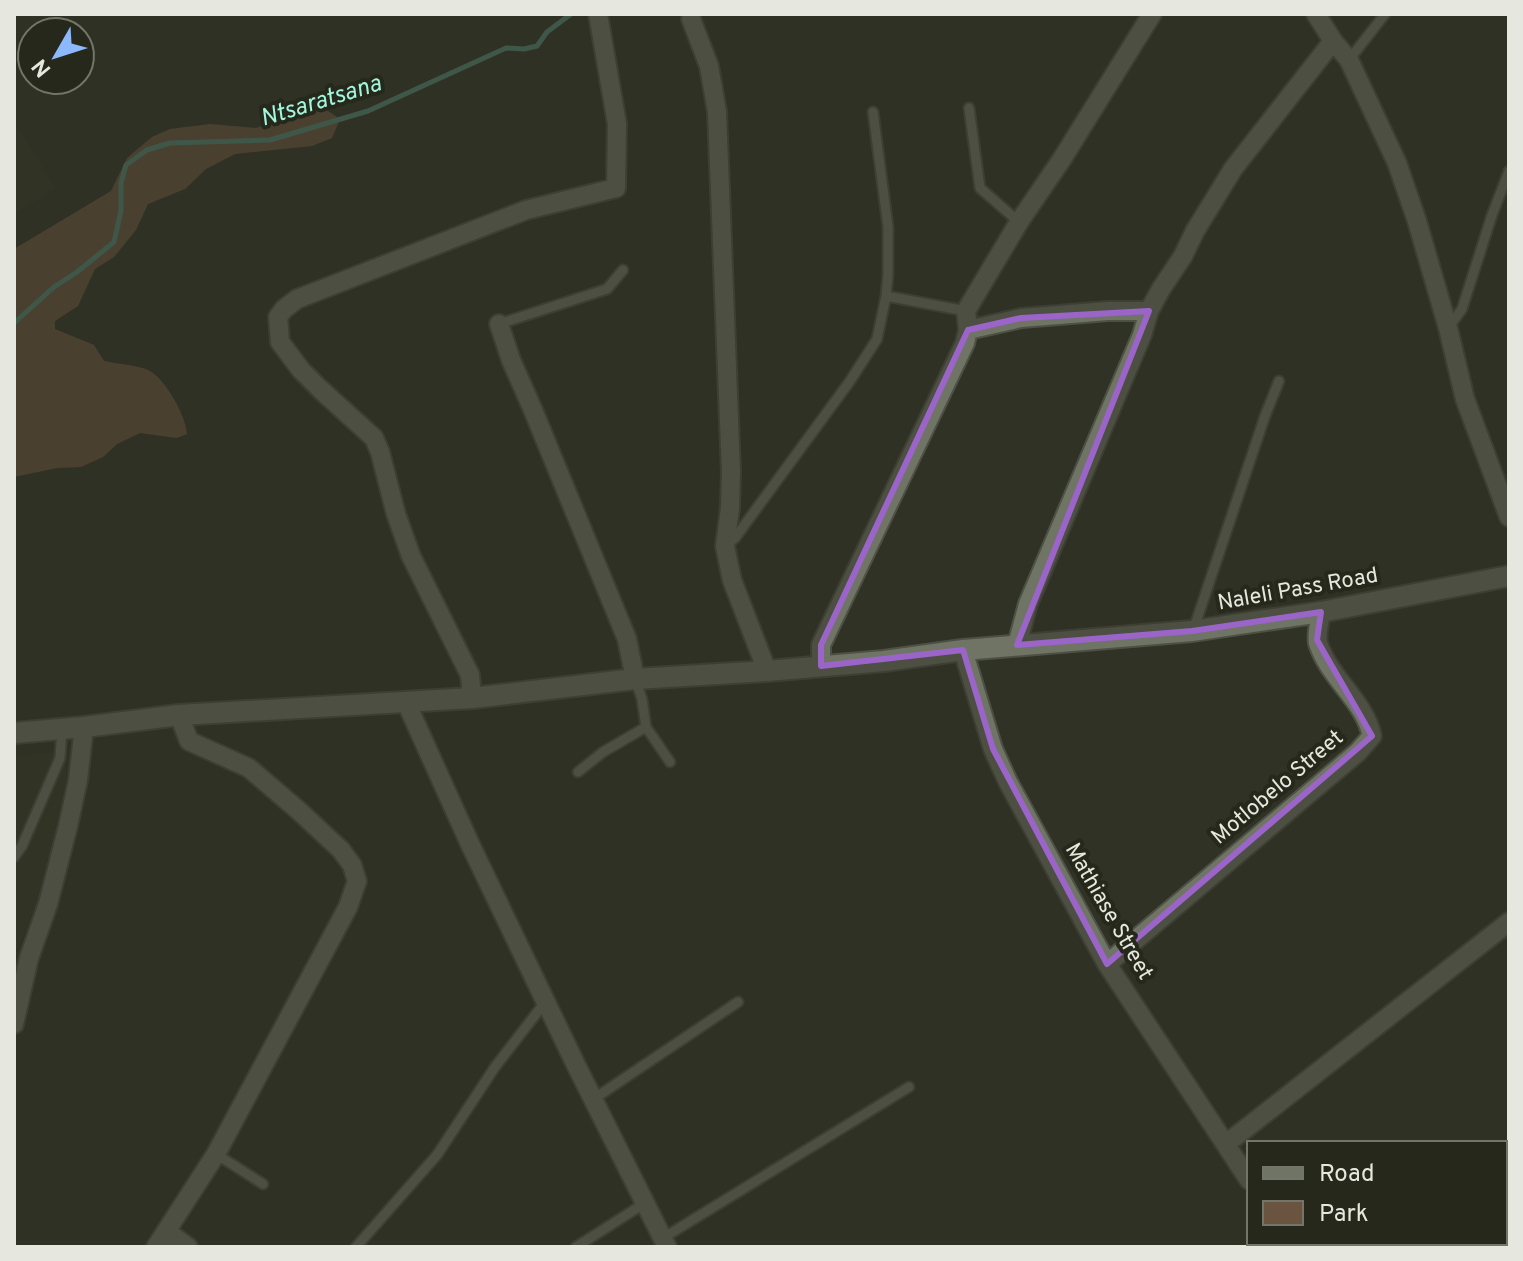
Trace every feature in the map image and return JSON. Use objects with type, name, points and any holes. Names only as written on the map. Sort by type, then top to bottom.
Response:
[{"type":"main road","name":"Naleli Pass Road","points":[[14,733],[179,715],[472,698],[635,679],[884,661],[963,650],[1192,631],[1321,612],[1509,576]]},
{"type":"street","points":[[472,698],[470,675],[411,556],[374,438],[301,370],[280,342],[278,317],[297,299],[526,210],[616,188],[617,124],[598,14]]},
{"type":"street","points":[[821,666],[821,645],[965,343],[967,321],[1019,222],[1152,14]]},
{"type":"street","points":[[1316,14],[1349,60],[1397,163],[1448,328],[1465,399],[1509,517]]},
{"type":"street","points":[[691,19],[709,66],[717,112],[731,472],[725,546],[732,580],[767,671]]},
{"type":"street","points":[[1017,645],[1028,604],[1142,335],[1149,311],[1233,169],[1333,41]]},
{"type":"street","points":[[967,321],[1149,311]]},
{"type":"street","points":[[499,324],[511,360],[627,639],[635,679]]},
{"type":"street","name":"Motlobelo Street","points":[[1107,964],[1358,752],[1372,736],[1369,722],[1330,667],[1317,640],[1321,612]]},
{"type":"street","name":"Mathiase Street","points":[[963,650],[993,749],[1008,782],[1107,964],[1247,1177]]},
{"type":"street","points":[[406,702],[470,844],[665,1243]]},
{"type":"street","points":[[179,715],[189,741],[249,768],[341,850],[352,865],[357,881],[348,907],[216,1154],[161,1239],[188,1247]]},
{"type":"street","points":[[14,1024],[29,958],[48,904],[68,826],[78,780],[84,727]]},
{"type":"street","points":[[1226,1144],[1509,922]]},
{"type":"lane","points":[[1349,60],[1385,14]]},
{"type":"lane","points":[[969,108],[980,188],[1019,222]]},
{"type":"lane","points":[[725,546],[735,538],[850,381],[877,339],[886,296],[888,227],[873,112]]},
{"type":"lane","points":[[1448,328],[1462,309],[1509,171]]},
{"type":"lane","points":[[499,324],[607,289],[623,270]]},
{"type":"lane","points":[[886,296],[967,321]]},
{"type":"lane","points":[[1192,631],[1279,381]]},
{"type":"lane","points":[[635,679],[646,727],[670,762]]},
{"type":"lane","points":[[578,772],[603,752],[646,727]]},
{"type":"lane","points":[[14,857],[22,846],[60,758],[62,729]]},
{"type":"lane","points":[[356,1247],[437,1155],[495,1067],[546,1001]]},
{"type":"lane","points":[[595,1098],[738,1002]]},
{"type":"lane","points":[[665,1243],[909,1087]]},
{"type":"lane","points":[[216,1154],[263,1184]]},
{"type":"lane","points":[[576,1247],[645,1203]]},
{"type":"highlighted area","points":[[1149,311],[1017,645],[1192,631],[1321,612],[1317,640],[1372,736],[1107,964],[993,749],[963,650],[821,666],[821,645],[968,330],[1021,318]]},
{"type":"shaded area","points":[[14,122],[55,188],[14,214]]},
{"type":"shaded area","points":[[66,753],[66,784],[39,901],[14,955],[14,757]]},
{"type":"green space","points":[[312,107],[322,107],[340,119],[332,138],[312,146],[235,154],[206,169],[185,189],[148,204],[136,230],[114,257],[95,269],[78,306],[55,321],[55,329],[94,345],[104,361],[138,367],[155,374],[174,398],[187,434],[177,438],[140,433],[81,467],[57,468],[14,477],[14,249],[111,191],[127,158],[152,137],[170,129],[210,124],[256,128]]},
{"type":"waterway","name":"Ntsaratsana","points":[[14,323],[54,287],[114,242],[126,165],[147,150],[170,143],[270,140],[368,111],[506,48],[537,46],[547,32],[571,14]]}]
